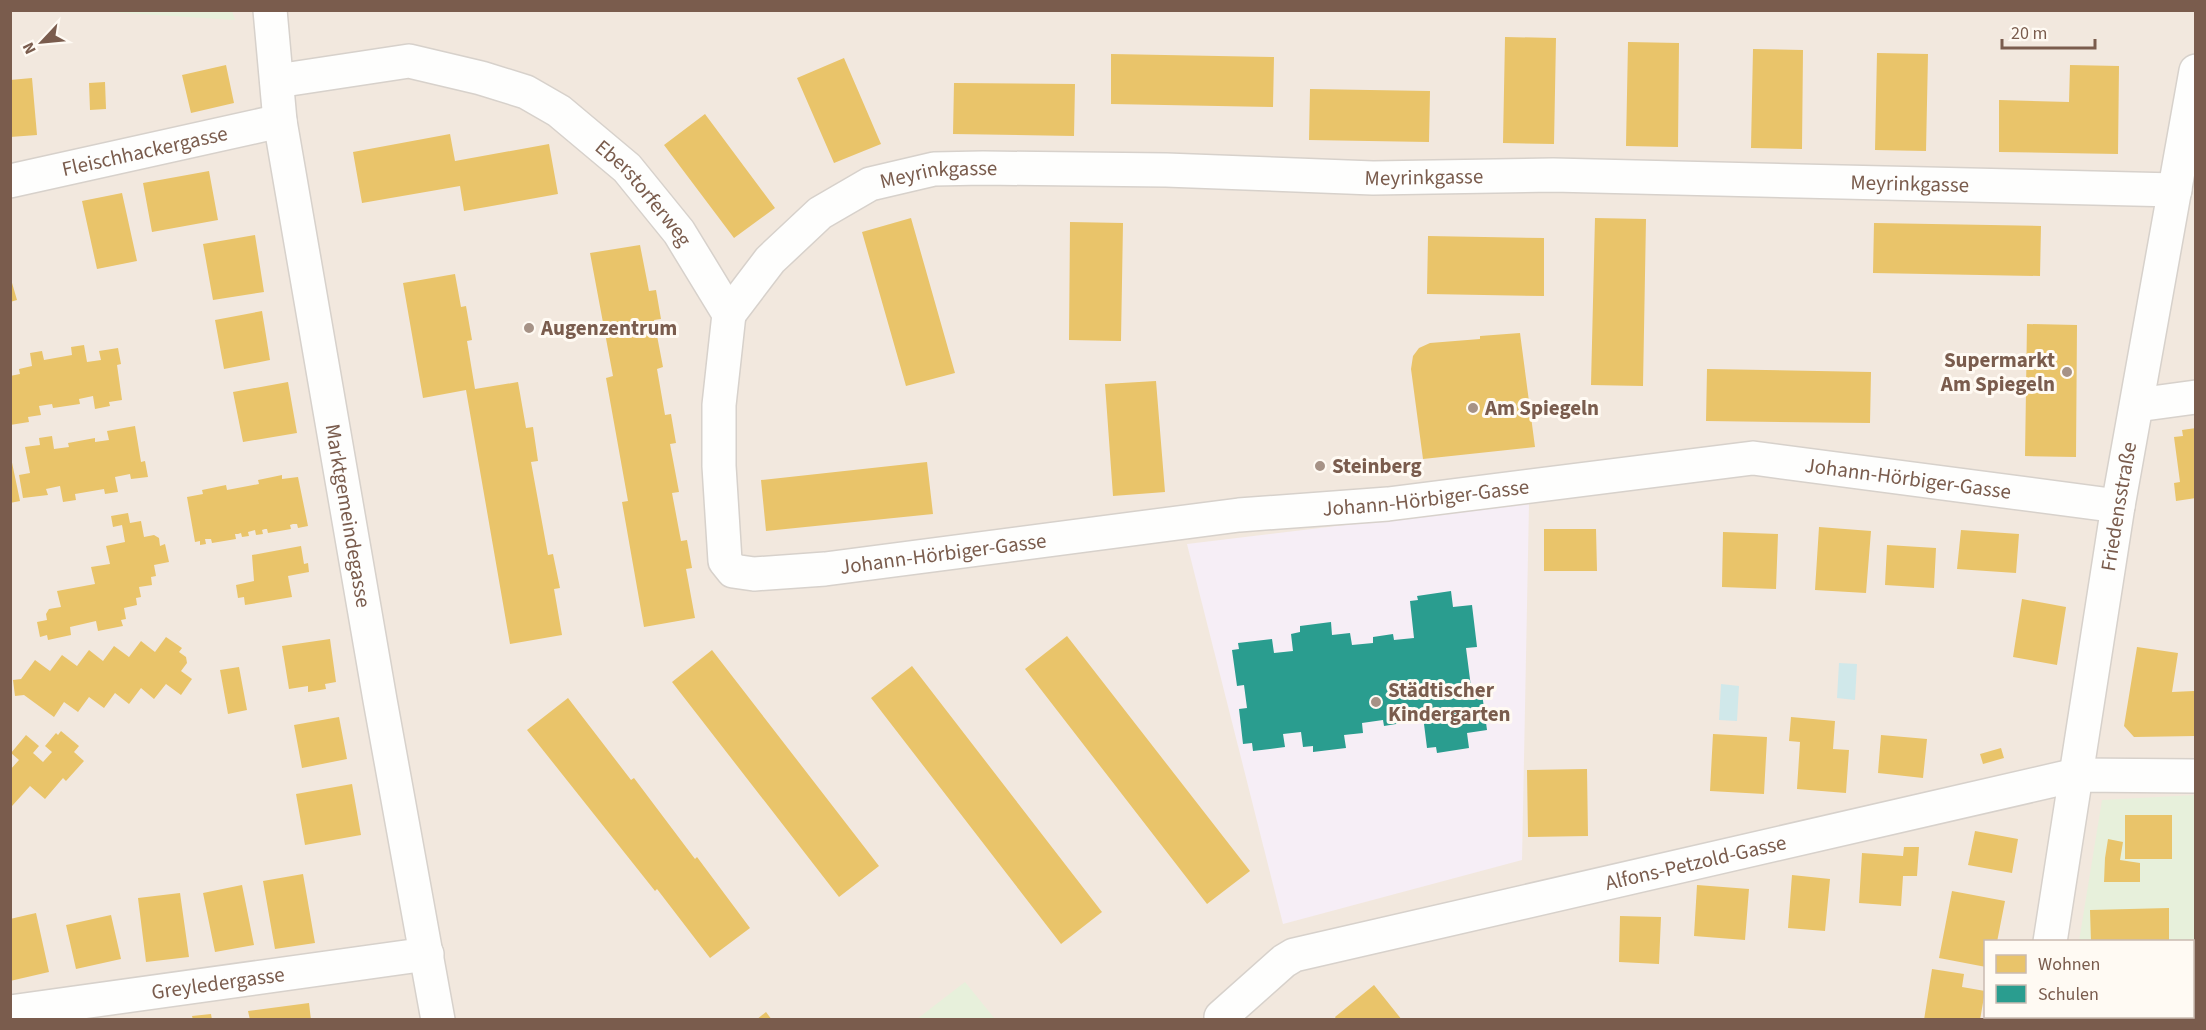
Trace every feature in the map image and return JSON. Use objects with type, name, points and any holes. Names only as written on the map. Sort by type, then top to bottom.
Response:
[{"type":"street","name":"Marktgemeindegasse","points":[[270,10],[280,121],[438,1020]]},
{"type":"street","name":"Eberstorferweg","points":[[277,81],[410,61],[481,78],[526,92],[568,117],[627,168],[679,232],[729,314]]},
{"type":"street","name":"Friedensstraße","points":[[2050,940],[2118,506],[2196,71]]},
{"type":"street","name":"Fleischhackergasse","points":[[10,181],[280,121]]},
{"type":"street","name":"Meyrinkgasse","points":[[729,314],[770,260],[820,213],[870,184],[934,169],[1166,170],[1373,178],[1562,175],[2175,190]]},
{"type":"street","name":"Johann-Hörbiger-Gasse","points":[[729,314],[719,405],[719,466],[725,561],[733,571],[754,574],[825,569],[1229,516],[1388,504],[1753,458],[2118,506]]},
{"type":"street","points":[[2137,405],[2196,397]]},
{"type":"street","name":"Alfons-Petzold-Gasse","points":[[1221,1017],[1284,961],[1294,955],[2076,775],[2196,776]]},
{"type":"street","name":"Greyledergasse","points":[[10,1012],[427,954]]},
{"type":"shaded area","points":[[10,11],[2195,11],[2195,1019],[11,1019]]},
{"type":"shaded area","name":"Städtischer Kindergarten","points":[[1529,503],[1522,860],[1283,924],[1187,544]]},
{"type":"green space","points":[[93,11],[232,11],[235,20]]},
{"type":"green space","points":[[2195,795],[2195,1019],[2066,1020],[2066,1018],[2194,1018],[2194,940],[2079,940],[2102,800]]},
{"type":"green space","points":[[965,982],[995,1019],[917,1019]]},
{"type":"water","points":[[1839,663],[1857,664],[1855,700],[1837,698]]},
{"type":"water","points":[[1721,684],[1739,686],[1737,721],[1719,720]]},
{"type":"building: Wohnen","points":[[1505,37],[1556,38],[1554,144],[1503,143]]},
{"type":"building: Wohnen","points":[[1628,42],[1679,43],[1678,147],[1626,146]]},
{"type":"building: Wohnen","points":[[1753,49],[1803,50],[1802,149],[1751,148]]},
{"type":"building: Wohnen","points":[[1877,53],[1928,54],[1926,151],[1875,150]]},
{"type":"building: Wohnen","points":[[1111,54],[1274,57],[1273,107],[1111,104]]},
{"type":"building: Wohnen","points":[[844,58],[881,144],[834,163],[797,78]]},
{"type":"building: Wohnen","points":[[226,65],[234,103],[191,113],[182,75]]},
{"type":"building: Wohnen","points":[[2070,65],[2119,66],[2118,154],[1999,152],[1999,100],[2069,102]]},
{"type":"building: Wohnen","points":[[32,78],[37,135],[10,137],[10,80]]},
{"type":"building: Wohnen","points":[[105,82],[106,109],[90,110],[89,83]]},
{"type":"building: Wohnen","points":[[954,83],[1075,84],[1074,136],[953,134]]},
{"type":"building: Wohnen","points":[[1310,89],[1430,91],[1429,142],[1309,140]]},
{"type":"building: Wohnen","points":[[705,114],[775,208],[734,238],[664,145]]},
{"type":"building: Wohnen","points":[[450,134],[455,161],[549,144],[558,194],[464,211],[460,186],[362,203],[353,152]]},
{"type":"building: Wohnen","points":[[209,171],[218,220],[152,232],[143,183]]},
{"type":"building: Wohnen","points":[[122,193],[137,261],[97,269],[82,201]]},
{"type":"building: Wohnen","points":[[911,218],[955,373],[906,386],[862,232]]},
{"type":"building: Wohnen","points":[[1595,218],[1646,219],[1643,386],[1591,385]]},
{"type":"building: Wohnen","points":[[1070,222],[1123,223],[1121,341],[1069,340]]},
{"type":"building: Wohnen","points":[[1874,223],[2041,226],[2040,276],[1873,273]]},
{"type":"building: Wohnen","points":[[255,235],[264,292],[213,300],[203,244]]},
{"type":"building: Wohnen","points":[[1428,236],[1544,238],[1544,296],[1427,294]]},
{"type":"building: Wohnen","points":[[640,245],[649,291],[656,290],[661,319],[654,320],[663,367],[657,369],[665,415],[671,414],[676,443],[670,444],[679,492],[672,493],[681,541],[687,540],[692,568],[686,569],[695,618],[644,627],[622,502],[628,501],[606,378],[613,376],[590,253]]},
{"type":"building: Wohnen","points":[[455,274],[461,307],[466,306],[472,340],[467,341],[475,389],[518,382],[526,428],[533,427],[538,461],[531,462],[548,555],[553,554],[560,588],[554,589],[562,635],[510,644],[466,390],[423,398],[403,283]]},
{"type":"building: Wohnen","points":[[10,276],[17,300],[10,302]]},
{"type":"building: Wohnen","points":[[262,311],[270,360],[224,369],[215,320]]},
{"type":"building: Wohnen","points":[[2027,324],[2077,325],[2076,457],[2025,456]]},
{"type":"building: Wohnen","name":"Am Spiegeln","points":[[1520,333],[1535,447],[1423,459],[1411,369],[1413,356],[1419,348],[1430,343]]},
{"type":"building: Wohnen","points":[[84,345],[87,362],[101,360],[99,351],[118,348],[121,364],[117,365],[122,400],[109,402],[110,406],[95,409],[93,396],[79,399],[80,404],[53,408],[52,404],[39,406],[41,415],[28,417],[29,422],[10,425],[10,376],[20,374],[19,369],[32,366],[30,353],[42,351],[44,360],[72,355],[71,347]]},
{"type":"building: Wohnen","points":[[1707,369],[1871,372],[1870,423],[1706,421]]},
{"type":"building: Wohnen","points":[[1156,381],[1165,492],[1113,496],[1105,384]]},
{"type":"building: Wohnen","points":[[288,382],[297,433],[243,442],[233,392]]},
{"type":"building: Wohnen","points":[[135,426],[141,462],[145,461],[148,477],[131,479],[130,474],[115,477],[118,492],[105,494],[104,489],[75,494],[76,500],[63,502],[60,486],[46,489],[48,495],[23,498],[19,475],[30,473],[25,447],[40,445],[39,438],[52,436],[54,449],[69,447],[68,443],[95,438],[95,442],[109,440],[107,431]]},
{"type":"building: Wohnen","points":[[2196,428],[2196,498],[2176,501],[2174,483],[2180,482],[2174,437],[2183,436],[2182,430]]},
{"type":"building: Wohnen","points":[[10,453],[20,501],[10,503]]},
{"type":"building: Wohnen","points":[[927,462],[933,514],[766,531],[761,480]]},
{"type":"building: Wohnen","points":[[282,475],[282,479],[298,477],[308,526],[298,528],[297,524],[293,524],[290,525],[291,529],[268,533],[265,529],[262,530],[263,534],[256,535],[255,530],[248,532],[249,536],[242,537],[241,533],[235,534],[236,539],[212,543],[211,539],[205,539],[206,544],[200,545],[200,541],[195,542],[187,497],[203,494],[202,490],[226,485],[227,490],[259,484],[258,480]]},
{"type":"building: Wohnen","points":[[128,513],[130,523],[141,521],[144,537],[154,535],[159,538],[160,546],[165,544],[169,562],[154,565],[156,576],[151,577],[152,585],[139,587],[141,597],[136,598],[137,605],[124,608],[126,619],[121,620],[123,626],[98,631],[96,621],[70,627],[71,635],[48,640],[47,635],[40,637],[37,622],[47,620],[46,614],[49,609],[61,607],[57,591],[95,584],[91,567],[110,564],[106,546],[125,542],[122,525],[113,527],[111,516]]},
{"type":"building: Wohnen","points":[[1819,527],[1871,531],[1866,593],[1815,590]]},
{"type":"building: Wohnen","points":[[1544,529],[1596,529],[1597,571],[1544,571]]},
{"type":"building: Wohnen","points":[[1961,530],[2019,534],[2016,573],[1957,569]]},
{"type":"building: Wohnen","points":[[1723,532],[1778,534],[1776,589],[1722,587]]},
{"type":"building: Wohnen","points":[[1887,545],[1936,548],[1934,588],[1885,585]]},
{"type":"building: Wohnen","points":[[301,546],[304,564],[308,563],[309,572],[288,576],[292,597],[245,605],[244,597],[238,598],[236,585],[254,581],[252,555]]},
{"type":"building: Wohnen","points":[[2022,599],[2066,607],[2057,665],[2013,657]]},
{"type":"building: Wohnen","points":[[1067,636],[1250,871],[1207,904],[1025,669]]},
{"type":"building: Wohnen","points":[[166,637],[182,648],[179,652],[186,657],[187,663],[181,671],[192,679],[181,695],[166,684],[154,699],[141,688],[129,704],[115,693],[104,708],[89,697],[78,712],[64,702],[54,717],[24,695],[15,696],[13,680],[21,679],[35,660],[50,671],[62,655],[77,666],[89,650],[103,661],[114,646],[129,657],[141,641],[155,652]]},
{"type":"building: Wohnen","points":[[330,639],[336,682],[325,684],[326,689],[308,692],[308,686],[289,689],[282,646]]},
{"type":"building: Wohnen","points":[[2137,647],[2178,653],[2172,692],[2194,691],[2196,695],[2195,736],[2134,737],[2124,726]]},
{"type":"building: Wohnen","points":[[712,650],[879,866],[839,897],[672,682]]},
{"type":"building: Wohnen","points":[[912,666],[1102,912],[1061,944],[871,698]]},
{"type":"building: Wohnen","points":[[239,667],[247,710],[228,714],[220,670]]},
{"type":"building: Wohnen","points":[[568,698],[631,780],[634,778],[695,859],[697,857],[750,928],[710,958],[657,889],[655,891],[527,730]]},
{"type":"building: Wohnen","points":[[339,717],[347,759],[302,768],[294,725]]},
{"type":"building: Wohnen","points":[[1791,717],[1835,721],[1833,749],[1849,750],[1846,793],[1797,789],[1800,742],[1789,741]]},
{"type":"building: Wohnen","points":[[61,731],[79,746],[74,752],[84,761],[66,781],[63,778],[45,799],[30,786],[12,806],[10,770],[19,760],[11,753],[26,735],[39,746],[33,753],[43,762],[52,752],[45,746],[56,733],[58,735]]},
{"type":"building: Wohnen","points":[[1713,734],[1767,737],[1764,794],[1710,791]]},
{"type":"building: Wohnen","points":[[1881,735],[1927,739],[1923,778],[1878,773]]},
{"type":"building: Wohnen","points":[[2001,748],[2004,758],[1983,764],[1980,754]]},
{"type":"building: Wohnen","points":[[1587,769],[1588,836],[1528,837],[1527,770]]},
{"type":"building: Wohnen","points":[[352,784],[361,835],[305,845],[296,794]]},
{"type":"building: Wohnen","points":[[2125,815],[2172,815],[2172,859],[2125,859]]},
{"type":"building: Wohnen","points":[[1975,831],[2018,839],[2012,873],[1968,865]]},
{"type":"building: Wohnen","points":[[2108,839],[2123,842],[2120,860],[2140,863],[2140,882],[2104,882]]},
{"type":"building: Wohnen","points":[[1904,847],[1919,847],[1917,876],[1903,876],[1901,906],[1859,903],[1862,853],[1903,856]]},
{"type":"building: Wohnen","points":[[303,874],[315,943],[275,949],[263,881]]},
{"type":"building: Wohnen","points":[[1792,875],[1830,879],[1825,931],[1788,928]]},
{"type":"building: Wohnen","points":[[242,885],[254,945],[215,952],[203,893]]},
{"type":"building: Wohnen","points":[[1697,885],[1749,889],[1745,940],[1694,936]]},
{"type":"building: Wohnen","points":[[1952,891],[2005,901],[1997,940],[1984,940],[1984,967],[1939,958]]},
{"type":"building: Wohnen","points":[[180,893],[189,957],[146,962],[138,898]]},
{"type":"building: Wohnen","points":[[2169,908],[2169,940],[2091,940],[2090,910]]},
{"type":"building: Wohnen","points":[[36,913],[49,972],[10,981],[10,919]]},
{"type":"building: Wohnen","points":[[111,915],[121,959],[76,969],[66,925]]},
{"type":"building: Wohnen","points":[[1620,916],[1661,917],[1659,964],[1619,962]]},
{"type":"building: Wohnen","points":[[1932,969],[1964,974],[1962,987],[1984,991],[1980,1020],[1924,1020]]},
{"type":"building: Wohnen","points":[[1374,985],[1402,1020],[1337,1020],[1335,1017]]},
{"type":"building: Wohnen","points":[[309,1003],[311,1020],[250,1020],[248,1011]]},
{"type":"building: Wohnen","points":[[766,1012],[772,1020],[756,1020]]},
{"type":"building: Wohnen","points":[[211,1014],[212,1020],[193,1020],[192,1016]]},
{"type":"building: Schulen","points":[[1451,591],[1453,607],[1472,605],[1477,647],[1466,648],[1471,687],[1481,686],[1487,730],[1467,733],[1469,748],[1437,753],[1436,747],[1427,748],[1423,716],[1402,718],[1402,723],[1384,726],[1383,720],[1362,723],[1363,733],[1344,735],[1346,748],[1313,752],[1313,746],[1303,747],[1301,732],[1283,734],[1285,747],[1253,751],[1252,743],[1243,744],[1239,709],[1247,708],[1244,685],[1237,686],[1232,650],[1239,649],[1238,643],[1272,639],[1274,653],[1293,651],[1291,634],[1300,632],[1300,626],[1331,622],[1332,635],[1350,633],[1352,645],[1373,643],[1373,637],[1393,634],[1394,640],[1414,638],[1410,601],[1418,600],[1417,596]]},
{"type":"place","name":"Augenzentrum","points":[[529,328]]},
{"type":"place","name":"Supermarkt Am Spiegeln","points":[[2067,372]]},
{"type":"place","name":"Am Spiegeln","points":[[1473,408]]},
{"type":"place","name":"Steinberg","points":[[1320,466]]},
{"type":"place","name":"Städtischer Kindergarten","points":[[1376,702]]}]
